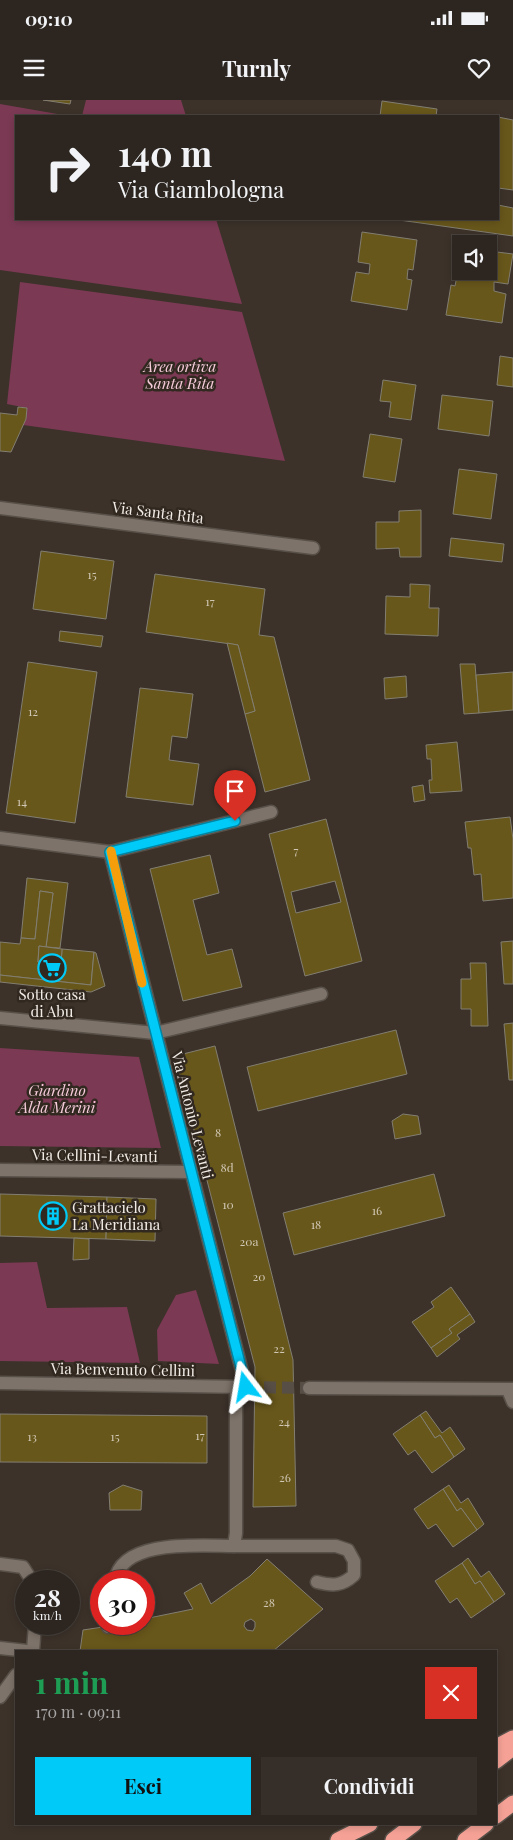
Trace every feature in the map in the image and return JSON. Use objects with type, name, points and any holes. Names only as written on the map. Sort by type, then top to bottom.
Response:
[{"type":"highway","points":[[497,1746],[513,1738]]},
{"type":"highway","points":[[497,1760],[513,1748]]},
{"type":"highway","points":[[497,1815],[513,1803]]},
{"type":"highway","points":[[338,1840],[368,1825]]},
{"type":"highway","points":[[393,1840],[413,1825]]},
{"type":"highway","points":[[465,1840],[485,1825]]},
{"type":"street","name":"Via Santa Rita","points":[[0,508],[313,548]]},
{"type":"street","points":[[0,838],[110,852],[270,812]]},
{"type":"street","name":"Via Antonio Levanti","points":[[110,852],[191,1172],[241,1387],[234,1546]]},
{"type":"street","points":[[0,1018],[155,1033],[321,994]]},
{"type":"street","name":"Via Cellini-Levanti","points":[[0,1170],[191,1172]]},
{"type":"street","name":"Via Benvenuto Cellini","points":[[0,1383],[241,1387]]},
{"type":"street","points":[[309,1388],[511,1394]]},
{"type":"street","points":[[119,1570],[132,1556],[170,1545],[336,1546],[348,1550],[354,1562],[354,1575],[346,1582],[333,1586],[317,1582]]},
{"type":"street","points":[[0,1564],[23,1567],[25,1570]]},
{"type":"street","points":[[33,1650],[34,1635]]},
{"type":"street","points":[[0,1648],[18,1650]]},
{"type":"street","points":[[0,1697],[15,1676]]},
{"type":"green space","points":[[86,100],[181,100],[186,115],[82,115]]},
{"type":"green space","points":[[0,104],[63,115],[15,115],[15,220],[216,220],[242,304],[0,270]]},
{"type":"green space","name":"Area ortiva Santa Rita","points":[[20,282],[242,312],[285,461],[23,425],[27,408],[7,404]]},
{"type":"green space","name":"Giardino Alda Merini","points":[[0,1048],[139,1057],[161,1148],[0,1146]]},
{"type":"green space","points":[[37,1262],[47,1308],[127,1307],[140,1363],[0,1361],[0,1263]]},
{"type":"green space","points":[[196,1290],[219,1364],[158,1361],[157,1330],[176,1295]]},
{"type":"building","points":[[43,100],[71,100],[70,104]]},
{"type":"building","points":[[382,101],[437,109],[436,115],[380,115]]},
{"type":"building","points":[[499,117],[513,120],[513,190],[499,188]]},
{"type":"building","points":[[499,205],[513,208],[513,236],[399,220],[499,220]]},
{"type":"building","points":[[362,232],[417,240],[413,270],[408,269],[407,279],[412,280],[407,310],[351,301],[356,272],[369,274],[370,264],[358,262]]},
{"type":"building","points":[[497,252],[513,254],[508,284],[494,282],[494,291],[506,294],[502,323],[446,315],[451,285],[455,286],[456,280],[497,280]]},
{"type":"building","points":[[500,356],[513,358],[513,387],[497,385]]},
{"type":"building","points":[[383,380],[416,385],[411,420],[389,417],[391,402],[380,401]]},
{"type":"building","points":[[442,395],[493,401],[489,436],[438,429]]},
{"type":"building","points":[[18,407],[27,408],[26,419],[11,452],[0,451],[0,413],[17,415]]},
{"type":"building","points":[[370,434],[402,439],[395,482],[363,477]]},
{"type":"building","points":[[459,469],[497,474],[491,519],[453,514]]},
{"type":"building","points":[[421,510],[421,557],[400,557],[399,548],[376,549],[376,522],[399,522],[399,511]]},
{"type":"building","points":[[451,538],[504,544],[502,562],[449,556]]},
{"type":"building","points":[[41,551],[114,561],[106,619],[33,609]]},
{"type":"building","points":[[155,574],[265,589],[259,635],[274,637],[310,780],[265,792],[245,714],[255,711],[238,645],[146,632]]},
{"type":"building","points":[[410,584],[430,585],[429,608],[439,608],[438,636],[385,634],[386,596],[410,597]]},
{"type":"building","points":[[60,631],[103,636],[101,647],[59,641]]},
{"type":"building","points":[[227,643],[238,645],[255,711],[245,714]]},
{"type":"building","points":[[28,662],[97,672],[75,823],[6,813]]},
{"type":"building","points":[[460,664],[475,664],[479,713],[464,714]]},
{"type":"building","points":[[513,672],[513,710],[479,713],[476,675]]},
{"type":"building","points":[[406,676],[407,697],[385,699],[384,678]]},
{"type":"building","points":[[140,688],[193,694],[187,738],[172,736],[169,760],[199,764],[193,805],[126,797]]},
{"type":"building","points":[[457,742],[462,791],[430,793],[429,780],[432,780],[431,759],[427,759],[426,745]]},
{"type":"building","points":[[423,785],[425,800],[414,802],[412,787]]},
{"type":"building","points":[[510,817],[513,839],[513,898],[483,901],[481,874],[474,875],[471,848],[468,848],[465,822]]},
{"type":"building","points":[[326,819],[362,961],[305,976],[269,834]],"holes":[[[335,881],[341,902],[296,913],[291,892]]]},
{"type":"building","points":[[210,855],[219,893],[193,900],[207,955],[232,949],[242,987],[183,1001],[150,869]]},
{"type":"building","points":[[27,878],[68,883],[60,948],[46,947],[53,893],[40,891],[35,939],[21,938]]},
{"type":"building","points":[[40,891],[53,893],[46,947],[39,946],[38,962],[61,964],[62,949],[94,952],[91,985],[0,975],[0,942],[20,944],[21,938],[35,939]]},
{"type":"building","points":[[513,941],[513,984],[504,984],[501,942]]},
{"type":"building","points":[[39,946],[62,949],[61,964],[38,962]]},
{"type":"building","points":[[94,952],[96,953],[105,986],[91,992],[0,982],[0,975],[91,985]]},
{"type":"building","points":[[470,963],[486,963],[488,1026],[471,1026],[471,1009],[461,1009],[461,979],[471,979]]},
{"type":"building","points":[[513,1023],[513,1080],[509,1080],[504,1024]]},
{"type":"building","points":[[396,1030],[407,1074],[258,1111],[247,1067]]},
{"type":"building","points":[[215,1046],[293,1360],[296,1506],[253,1507],[255,1367],[175,1056]]},
{"type":"building","points":[[403,1114],[418,1116],[421,1134],[395,1139],[392,1121]]},
{"type":"building","points":[[434,1174],[445,1216],[294,1255],[283,1213]]},
{"type":"building","name":"Grattacielo La Meridiana","points":[[0,1194],[107,1197],[106,1239],[0,1236]]},
{"type":"building","points":[[107,1197],[156,1199],[155,1241],[106,1239]]},
{"type":"building","points":[[74,1238],[89,1239],[89,1259],[73,1260]]},
{"type":"building","points":[[451,1287],[470,1314],[449,1329],[452,1333],[431,1348],[412,1322],[434,1307],[431,1302]]},
{"type":"building","points":[[470,1314],[475,1322],[457,1335],[460,1339],[437,1357],[431,1348],[452,1333],[449,1329]]},
{"type":"building","points":[[426,1411],[442,1433],[450,1427],[465,1449],[454,1457],[440,1435],[435,1438],[420,1415]]},
{"type":"building","points":[[0,1414],[207,1416],[207,1463],[0,1462]]},
{"type":"building","points":[[420,1415],[435,1438],[440,1435],[454,1457],[432,1473],[415,1450],[408,1455],[393,1434]]},
{"type":"building","points":[[123,1485],[142,1491],[141,1510],[110,1510],[109,1493]]},
{"type":"building","points":[[449,1485],[461,1503],[468,1498],[484,1524],[477,1530],[461,1508],[457,1511],[443,1489]]},
{"type":"building","points":[[443,1489],[457,1511],[461,1508],[477,1530],[453,1547],[436,1524],[428,1529],[414,1509]]},
{"type":"building","points":[[468,1558],[481,1577],[489,1571],[505,1594],[494,1602],[480,1581],[475,1584],[462,1563]]},
{"type":"building","points":[[267,1559],[323,1609],[274,1650],[80,1650],[83,1630],[90,1629],[90,1635],[155,1635],[155,1617],[193,1609],[184,1593],[201,1583],[211,1604],[250,1576]],"holes":[[[251,1619],[255,1622],[253,1631],[247,1630],[244,1626],[245,1622]]]},
{"type":"building","points":[[462,1563],[475,1584],[480,1581],[494,1602],[471,1618],[457,1598],[450,1603],[435,1581]]},
{"type":"tunnel","points":[[246,1387],[309,1388]]},
{"type":"slow traffic","points":[[111,851],[142,983]]},
{"type":"place","name":"Sotto casa di Abu","points":[[52,968]]},
{"type":"place","name":"Grattacielo La Meridiana","points":[[53,1216]]},
{"type":"route","points":[[235,821],[110,852],[246,1387]]}]
